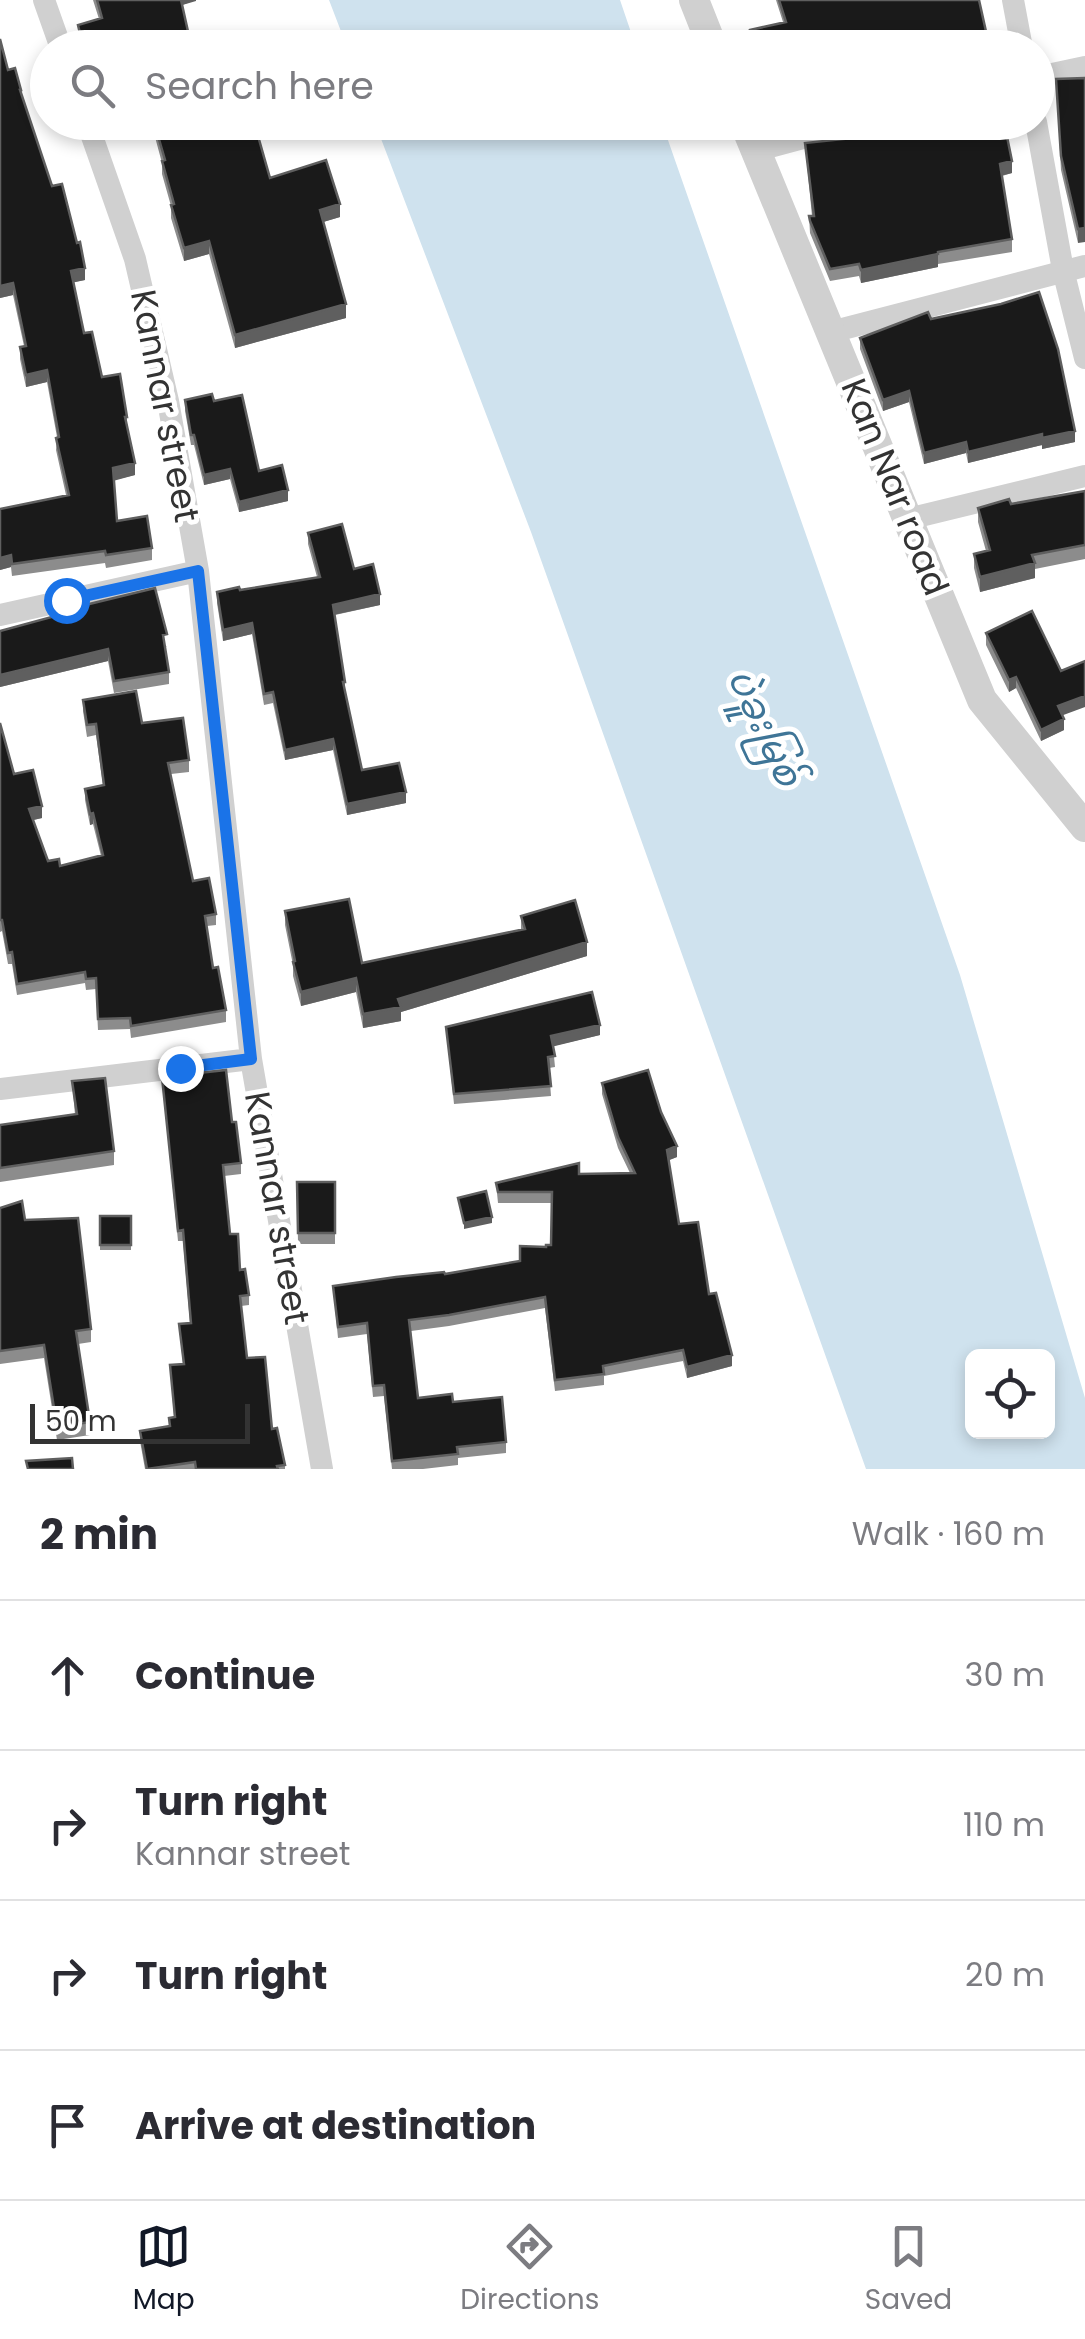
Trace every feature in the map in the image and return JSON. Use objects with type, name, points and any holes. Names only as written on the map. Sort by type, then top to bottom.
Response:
[{"type":"street","points":[[44,0],[55,30]]},
{"type":"street","points":[[694,0],[706,30]]},
{"type":"street","points":[[1013,0],[1019,30]]},
{"type":"street","points":[[1055,74],[1085,68]]},
{"type":"street","name":"Kannar street","points":[[93,140],[136,259],[168,401],[198,571],[251,1059],[322,1469]]},
{"type":"street","name":"Kan Nar road","points":[[751,140],[982,700],[1085,828]]},
{"type":"street","points":[[1041,140],[1074,268],[1085,358]]},
{"type":"street","points":[[831,332],[1074,268]]},
{"type":"street","points":[[908,519],[1085,476]]},
{"type":"street","points":[[0,615],[198,571]]},
{"type":"street","points":[[0,1089],[251,1059]]},
{"type":"water","points":[[329,0],[620,0],[630,30],[340,30]]},
{"type":"water","name":"ပဲခူးမြစ်","points":[[381,140],[668,140],[960,975],[1085,1398],[1085,1469],[866,1469],[531,532]]},
{"type":"building","points":[[97,0],[181,0],[188,30],[79,30],[78,25],[102,18]]},
{"type":"building","points":[[779,0],[979,0],[986,30],[750,30],[786,22]]},
{"type":"building","points":[[0,39],[8,70],[15,68],[30,120],[30,140],[37,140],[52,186],[62,184],[77,243],[80,242],[85,268],[71,271],[84,333],[92,332],[102,377],[120,374],[135,463],[113,468],[117,521],[147,516],[152,548],[12,564],[11,555],[0,558],[0,509],[69,495],[47,370],[26,375],[20,347],[26,346],[13,283],[0,286]]},
{"type":"building","points":[[1085,78],[1085,228],[1078,229],[1061,156],[1056,79]]},
{"type":"building","points":[[159,140],[259,140],[270,178],[326,160],[340,204],[320,210],[346,304],[235,335],[209,241],[184,248],[171,205],[174,204],[162,161],[165,160]]},
{"type":"building","points":[[1008,140],[1012,161],[1000,164],[1012,239],[861,270],[859,264],[830,269],[809,216],[814,216],[805,143]]},
{"type":"building","points":[[1039,292],[1058,349],[1075,431],[1042,438],[1042,434],[968,452],[966,442],[924,453],[909,391],[883,400],[860,338],[928,312],[931,319]]},
{"type":"building","points":[[212,394],[214,401],[242,395],[259,471],[282,465],[288,490],[239,502],[230,469],[204,475],[185,400]]},
{"type":"building","points":[[1085,491],[1085,545],[1032,555],[1035,563],[980,577],[974,554],[990,550],[978,508],[1009,499],[1011,504]]},
{"type":"building","points":[[342,524],[354,569],[373,564],[380,594],[333,605],[343,682],[362,770],[399,763],[406,792],[347,804],[333,739],[285,750],[273,692],[264,694],[252,623],[223,630],[217,592],[320,577],[308,533]]},
{"type":"building","points":[[155,588],[167,634],[163,635],[169,672],[114,681],[108,649],[0,675],[0,631]]},
{"type":"building","points":[[1032,611],[1061,671],[1085,661],[1085,696],[1058,706],[1064,719],[1041,730],[1016,677],[1009,680],[986,633]]},
{"type":"building","points":[[136,691],[142,723],[183,718],[189,760],[168,763],[193,881],[209,878],[216,914],[205,916],[213,968],[218,967],[226,1010],[131,1026],[130,1018],[98,1019],[96,978],[86,979],[85,972],[17,984],[12,952],[8,953],[0,920],[0,723],[14,774],[33,770],[42,806],[29,809],[48,861],[59,859],[60,866],[103,855],[85,789],[104,785],[96,724],[87,725],[83,700]]},
{"type":"building","points":[[349,899],[362,963],[525,929],[521,916],[575,900],[587,942],[398,999],[401,1007],[363,1014],[356,978],[301,992],[285,911]]},
{"type":"building","points":[[592,992],[600,1025],[551,1036],[555,1056],[548,1057],[551,1086],[454,1094],[446,1027]]},
{"type":"building","points":[[226,1070],[241,1163],[223,1165],[230,1234],[238,1234],[240,1270],[245,1269],[249,1295],[240,1296],[247,1358],[265,1357],[272,1429],[277,1428],[285,1465],[277,1466],[278,1469],[196,1469],[195,1462],[147,1469],[140,1431],[170,1426],[169,1418],[175,1417],[170,1365],[184,1364],[179,1324],[191,1323],[162,1077]]},
{"type":"building","points":[[648,1070],[677,1146],[667,1150],[679,1224],[698,1222],[709,1294],[716,1293],[732,1355],[687,1367],[683,1350],[603,1366],[604,1374],[555,1380],[545,1297],[409,1320],[418,1398],[452,1394],[453,1402],[502,1397],[506,1442],[457,1447],[458,1454],[392,1461],[384,1385],[373,1386],[367,1323],[338,1327],[333,1286],[520,1261],[520,1246],[551,1245],[552,1192],[498,1192],[496,1183],[579,1163],[579,1174],[635,1173],[618,1137],[602,1083]]},
{"type":"building","points":[[105,1078],[114,1151],[0,1168],[0,1125],[77,1114],[72,1081]]},
{"type":"building","points":[[297,1182],[335,1182],[335,1233],[298,1233]]},
{"type":"building","points":[[486,1191],[492,1217],[464,1223],[458,1198]]},
{"type":"building","points":[[22,1201],[25,1220],[78,1218],[91,1329],[76,1331],[90,1422],[57,1427],[44,1345],[0,1351],[0,1208]]},
{"type":"building","points":[[100,1216],[131,1216],[131,1245],[100,1245]]},
{"type":"building","points":[[72,1458],[73,1469],[28,1469],[26,1461]]},
{"type":"route","points":[[66,600],[198,571],[251,1059],[180,1068]]}]
